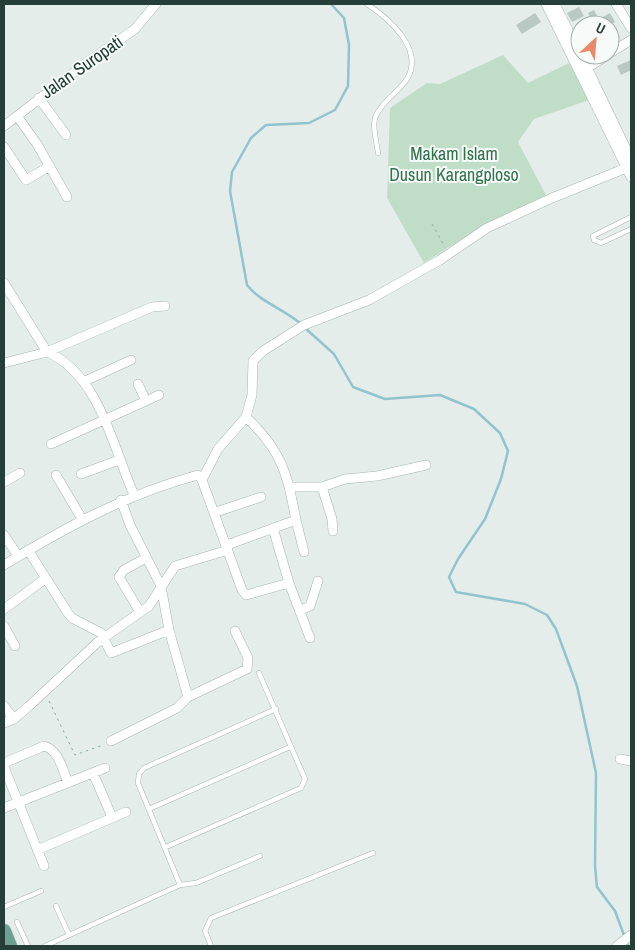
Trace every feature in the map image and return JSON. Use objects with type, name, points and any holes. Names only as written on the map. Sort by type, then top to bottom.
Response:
[{"type":"main road","points":[[4,931],[10,946]]},
{"type":"street","name":"Jalan Suropati","points":[[4,126],[39,98],[135,29],[156,4]]},
{"type":"street","points":[[546,4],[629,167],[631,177]]},
{"type":"street","points":[[555,4],[570,34]]},
{"type":"street","points":[[616,4],[631,25]]},
{"type":"street","points":[[620,47],[631,40]]},
{"type":"street","points":[[586,65],[631,159]]},
{"type":"street","points":[[587,68],[592,65]]},
{"type":"street","points":[[39,98],[66,135]]},
{"type":"street","points":[[17,116],[50,166],[67,197]]},
{"type":"street","points":[[4,147],[26,180],[50,166]]},
{"type":"street","points":[[4,565],[82,519],[121,500],[198,477],[218,449],[246,417],[252,395],[253,361],[263,351],[294,331],[304,325],[369,300],[448,254],[487,228],[511,216],[629,167]]},
{"type":"street","points":[[4,282],[47,352],[76,370],[84,381],[105,421],[134,495]]},
{"type":"street","points":[[4,364],[47,352],[152,307],[165,306]]},
{"type":"street","points":[[84,381],[131,360]]},
{"type":"street","points":[[138,384],[146,401]]},
{"type":"street","points":[[51,444],[159,395]]},
{"type":"street","points":[[246,417],[272,446],[285,468],[304,552]]},
{"type":"street","points":[[81,474],[119,460]]},
{"type":"street","points":[[290,487],[322,487],[345,479],[377,476],[426,465]]},
{"type":"street","points":[[4,482],[20,473]]},
{"type":"street","points":[[56,475],[82,519]]},
{"type":"street","points":[[198,477],[216,512],[242,590],[246,595],[289,583]]},
{"type":"street","points":[[322,487],[334,531]]},
{"type":"street","points":[[216,512],[260,496]]},
{"type":"street","points":[[121,500],[146,558],[160,584],[169,630],[188,697]]},
{"type":"street","points":[[4,723],[10,713],[44,691],[103,635],[151,604],[160,584],[175,566],[296,520]]},
{"type":"street","points":[[273,528],[289,583],[301,610],[310,638]]},
{"type":"street","points":[[4,535],[18,556]]},
{"type":"street","points":[[28,550],[72,618],[103,635],[111,653],[115,654],[169,630]]},
{"type":"street","points":[[139,610],[122,583],[119,574],[146,558]]},
{"type":"street","points":[[4,609],[45,579]]},
{"type":"street","points":[[301,610],[310,606],[318,581]]},
{"type":"street","points":[[4,626],[15,646]]},
{"type":"street","points":[[111,741],[178,708],[188,697],[247,669],[248,658],[235,631]]},
{"type":"street","points":[[4,763],[44,746],[49,747],[55,752],[68,782]]},
{"type":"street","points":[[620,759],[631,761]]},
{"type":"street","points":[[4,767],[44,866]]},
{"type":"street","points":[[4,808],[105,768]]},
{"type":"street","points":[[94,773],[112,817]]},
{"type":"street","points":[[37,850],[126,812]]},
{"type":"street","points":[[617,946],[631,935]]},
{"type":"lane","points":[[367,4],[387,19],[404,37],[411,57],[410,74],[379,110],[374,120],[378,153]]},
{"type":"lane","points":[[631,217],[593,236],[594,240],[601,243],[631,229]]},
{"type":"lane","points":[[166,847],[300,788],[305,779],[290,747],[276,709],[259,674]]},
{"type":"lane","points":[[180,885],[138,782],[139,774],[144,768],[276,709]]},
{"type":"lane","points":[[149,809],[290,747]]},
{"type":"lane","points":[[211,946],[204,931],[211,918],[373,854]]},
{"type":"lane","points":[[45,946],[180,885],[196,883],[260,856]]},
{"type":"lane","points":[[4,907],[41,891]]},
{"type":"lane","points":[[56,906],[69,935]]},
{"type":"lane","points":[[17,922],[28,946]]},
{"type":"path","points":[[432,224],[448,254]]},
{"type":"path","points":[[44,691],[75,755],[111,741]]},
{"type":"green space","name":"Makam Islam Dusun Karangploso","points":[[503,55],[528,83],[569,63],[589,100],[534,119],[518,142],[546,195],[484,225],[424,263],[387,198],[390,108],[427,83],[440,84]]},
{"type":"building","points":[[579,7],[583,15],[570,15],[570,18],[567,13]]},
{"type":"building","points":[[594,10],[596,15],[589,15],[588,13]]},
{"type":"building","points":[[535,13],[541,22],[522,34],[516,25]]},
{"type":"building","points":[[631,60],[631,70],[621,75],[617,66]]},
{"type":"waterway","points":[[301,324],[265,301],[247,285],[230,191],[232,172],[251,138],[266,125],[309,123],[335,110],[348,86],[349,45],[344,18],[331,4]]},
{"type":"waterway","points":[[305,328],[334,354],[353,387],[385,399],[440,395],[474,409],[500,433],[508,451],[501,479],[485,519],[458,559],[449,577],[456,592],[525,604],[547,615],[556,629],[577,686],[596,773],[595,866],[597,887],[615,911],[628,946]]}]
